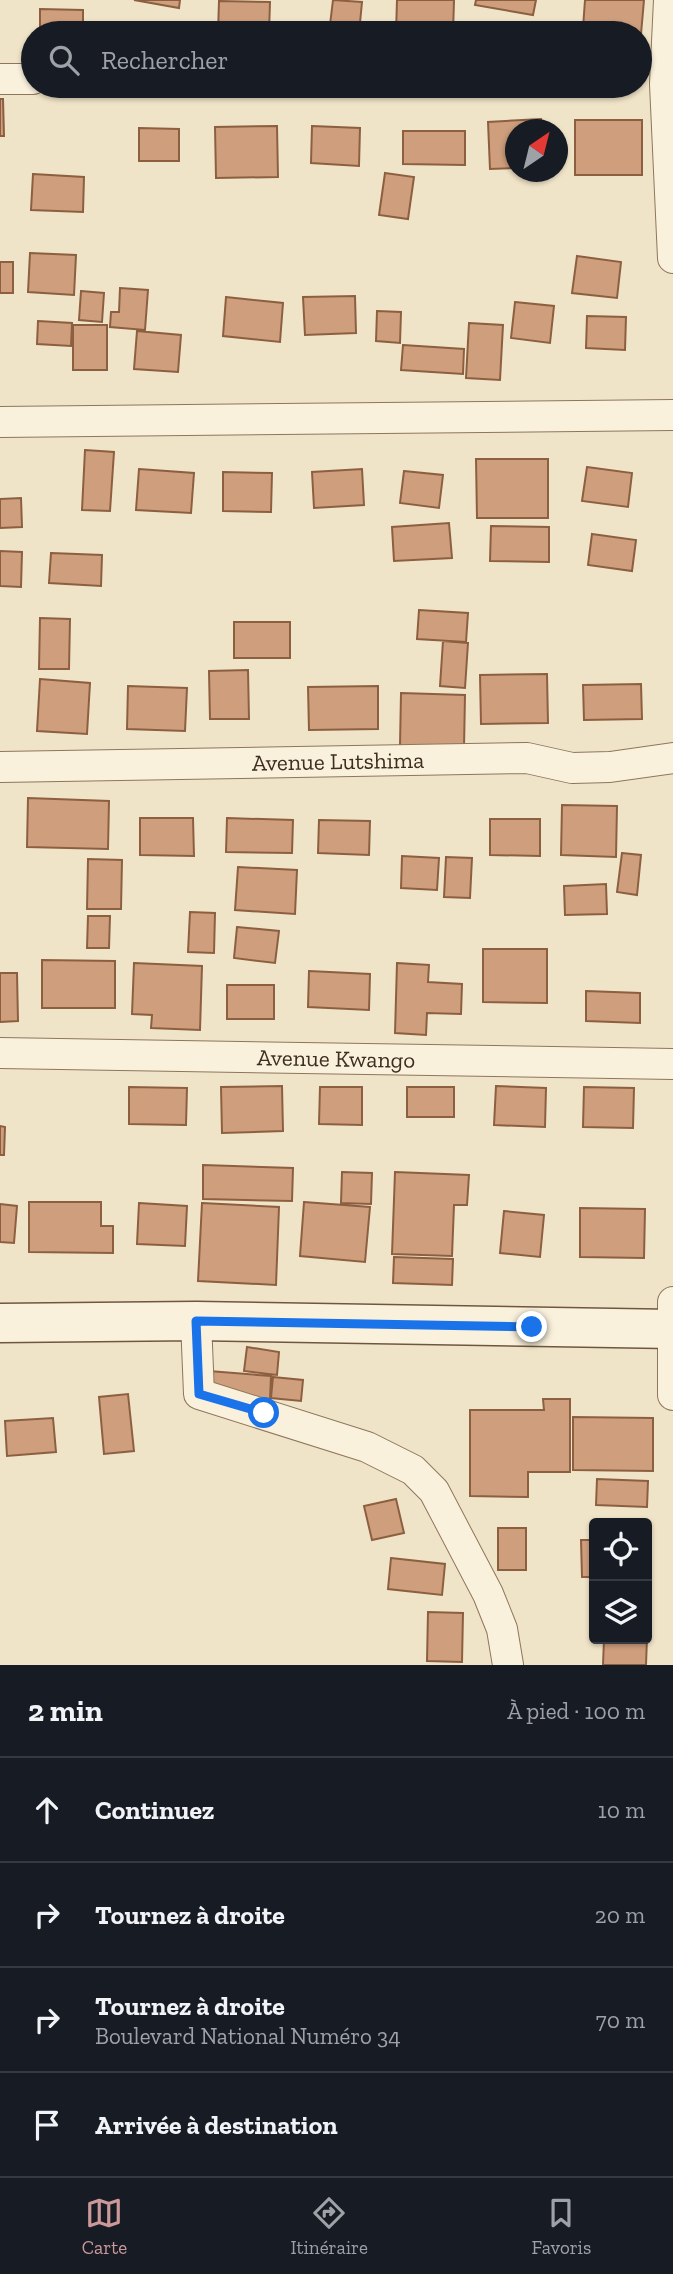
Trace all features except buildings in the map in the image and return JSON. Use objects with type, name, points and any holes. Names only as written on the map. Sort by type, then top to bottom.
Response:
[{"type":"main road","points":[[0,1323],[673,1320]]},
{"type":"street","points":[[669,0],[659,83],[673,258]]},
{"type":"street","points":[[0,79],[21,79]]},
{"type":"street","points":[[0,422],[673,415]]},
{"type":"street","name":"Avenue Lutshima","points":[[0,767],[527,758],[572,768],[610,767],[673,758]]},
{"type":"street","name":"Avenue Kwango","points":[[0,1053],[673,1064]]},
{"type":"street","points":[[673,1320],[673,1395]]},
{"type":"street","points":[[196,1321],[199,1394],[367,1447],[413,1469],[434,1491],[488,1594],[502,1629],[509,1665]]},
{"type":"route","points":[[264,1413],[199,1394],[196,1321],[532,1327]]}]
